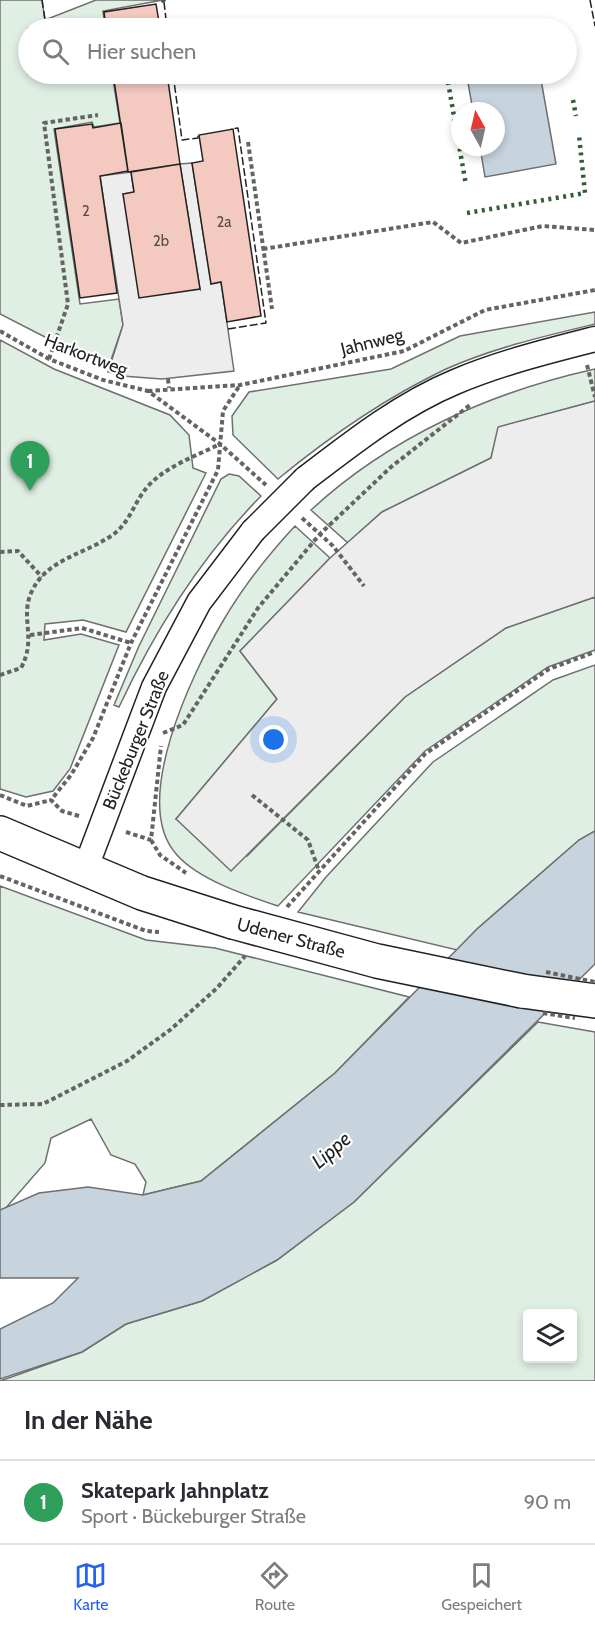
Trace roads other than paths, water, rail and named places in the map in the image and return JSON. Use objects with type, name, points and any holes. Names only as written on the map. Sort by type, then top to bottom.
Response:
[{"type":"main road","name":"Udener Straße","points":[[0,832],[142,893],[232,922],[377,961],[522,991],[595,1001]]},
{"type":"street","name":"Bückeburger Straße","points":[[86,867],[153,687],[199,602],[253,531],[305,479],[377,425],[454,382],[538,353],[595,339]]},
{"type":"water","points":[[468,84],[542,84],[556,164],[485,177],[482,156],[505,156],[505,102],[471,102]]},
{"type":"water","name":"Lippe","points":[[595,831],[595,964],[354,1202],[277,1260],[202,1301],[126,1324],[82,1352],[0,1379],[0,1329],[53,1303],[78,1278],[0,1278],[0,1210],[39,1193],[88,1187],[143,1195],[201,1181],[335,1073],[477,929],[579,840]]},
{"type":"place","name":"Skatepark Jahnplatz","points":[[30,491]]}]
